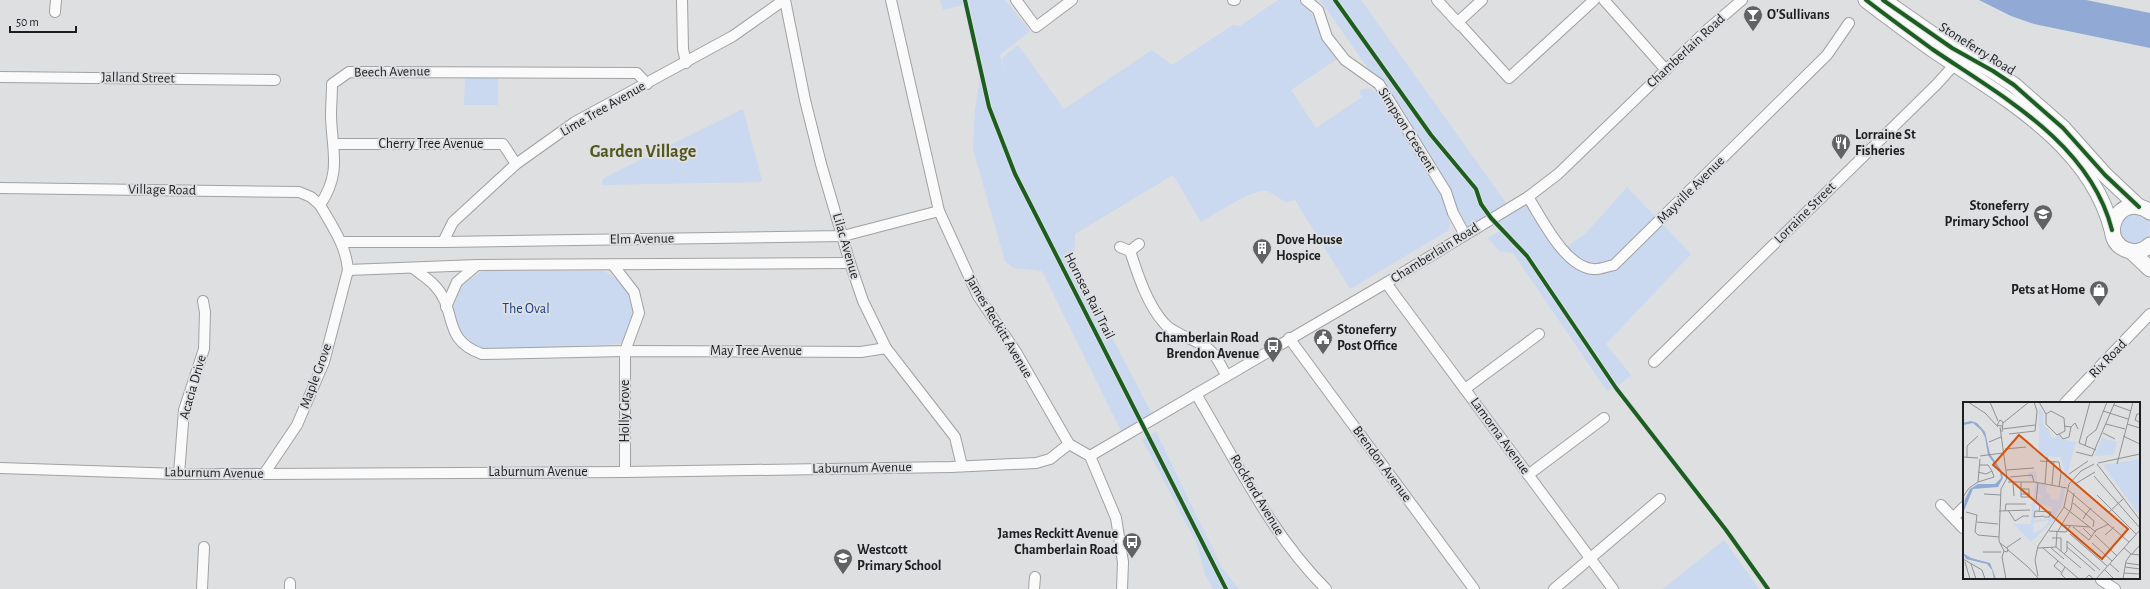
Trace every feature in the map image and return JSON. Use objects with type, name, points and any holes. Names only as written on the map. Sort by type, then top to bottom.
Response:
[{"type":"highway","name":"Stoneferry Road","points":[[1866,0],[1896,23],[2021,108],[2067,152],[2095,186],[2107,212],[2113,236],[2119,246],[2132,252]]},
{"type":"highway","name":"Stoneferry Road","points":[[1884,0],[1952,48],[1993,71],[2014,85],[2063,128],[2105,175],[2145,209]]},
{"type":"highway","points":[[2112,230],[2116,217],[2126,208],[2145,209]]},
{"type":"highway","points":[[2132,252],[2140,251],[2150,246]]},
{"type":"highway","points":[[2132,252],[2150,269]]},
{"type":"street","points":[[55,12],[56,0]]},
{"type":"street","points":[[682,0],[682,49],[686,63]]},
{"type":"street","name":"Lime Tree Avenue","points":[[443,242],[453,222],[516,164],[575,122],[686,63],[733,36],[785,0]]},
{"type":"street","name":"Lilac Avenue","points":[[785,0],[807,106],[850,263],[863,302],[886,348],[955,437],[962,466]]},
{"type":"street","name":"James Reckitt Avenue","points":[[891,0],[939,210],[978,296],[1016,352],[1070,444],[1090,456]]},
{"type":"street","points":[[1016,0],[1036,27],[1072,0]]},
{"type":"street","name":"Simpson Crescent","points":[[1306,0],[1318,10],[1327,37],[1345,60],[1379,84],[1446,192],[1453,213],[1465,235]]},
{"type":"street","points":[[1437,0],[1508,78],[1594,0]]},
{"type":"street","points":[[1460,25],[1458,22],[1482,0]]},
{"type":"street","points":[[1604,0],[1666,70]]},
{"type":"street","name":"Chamberlain Road","points":[[1090,456],[1289,338],[1386,283],[1528,197],[1558,174],[1707,30],[1742,0]]},
{"type":"street","name":"Mayville Avenue","points":[[1528,197],[1562,250],[1574,263],[1593,270],[1614,265],[1828,56],[1849,23]]},
{"type":"street","name":"Lorraine Street","points":[[1654,362],[1938,84],[1955,64]]},
{"type":"street","name":"Beech Avenue","points":[[320,205],[331,185],[336,161],[331,116],[332,84],[349,72],[638,73],[647,84]]},
{"type":"street","name":"Jalland Street","points":[[0,77],[275,80]]},
{"type":"street","name":"Cherry Tree Avenue","points":[[335,144],[502,144],[516,164]]},
{"type":"street","name":"Village Road","points":[[0,188],[299,192],[311,197],[320,205]]},
{"type":"street","points":[[320,205],[341,242],[347,257],[348,270]]},
{"type":"street","name":"Elm Avenue","points":[[341,242],[443,242],[843,236],[939,210]]},
{"type":"street","points":[[1130,251],[1139,244]]},
{"type":"street","points":[[1120,247],[1130,251],[1137,272],[1165,324],[1204,346],[1214,354],[1226,375]]},
{"type":"street","name":"Elm Avenue","points":[[348,270],[477,265],[850,263]]},
{"type":"street","points":[[413,268],[436,286],[446,307],[454,332],[468,349],[482,354],[625,351],[639,313],[634,292],[613,264]]},
{"type":"street","points":[[446,307],[457,282],[477,265]]},
{"type":"street","name":"Maple Grove","points":[[264,474],[297,425],[324,362],[348,270]]},
{"type":"street","name":"Lamorna Avenue","points":[[1386,283],[1613,589]]},
{"type":"street","name":"Acacia Drive","points":[[179,474],[184,410],[204,349],[205,312],[203,301]]},
{"type":"street","name":"Rix Road","points":[[2066,402],[2150,314]]},
{"type":"street","points":[[1465,390],[1539,334]]},
{"type":"street","name":"Brendon Avenue","points":[[1289,338],[1474,589]]},
{"type":"street","name":"May Tree Avenue","points":[[625,351],[861,352],[886,348]]},
{"type":"street","name":"Holly Grove","points":[[625,351],[625,472]]},
{"type":"street","name":"Rockford Avenue","points":[[1196,394],[1286,544],[1307,570],[1326,589]]},
{"type":"street","points":[[1528,475],[1604,418]]},
{"type":"street","name":"Laburnum Avenue","points":[[0,468],[179,474],[264,474],[625,472],[962,466],[1036,463],[1050,459],[1070,444]]},
{"type":"street","points":[[1090,456],[1116,518],[1123,562],[1122,589]]},
{"type":"street","points":[[1554,589],[1592,559],[1660,499]]},
{"type":"street","points":[[1941,505],[1963,528]]},
{"type":"street","points":[[1954,517],[1963,508]]},
{"type":"street","points":[[202,589],[204,547]]},
{"type":"street","points":[[2098,581],[2115,589]]},
{"type":"green space","points":[[940,0],[1005,0],[1030,31],[1000,55],[1008,79],[1002,58],[1018,45],[1064,109],[1152,50],[1172,65],[1233,25],[1240,26],[1278,0],[1300,0],[1312,14],[1331,52],[1337,59],[1291,90],[1316,128],[1362,97],[1359,91],[1369,89],[1379,94],[1435,182],[1449,218],[1449,230],[1350,289],[1295,200],[1285,202],[1269,192],[1259,191],[1224,208],[1201,222],[1173,175],[1075,234],[1074,264],[1154,418],[1123,435],[1042,271],[1013,268],[1005,261],[973,149],[975,110],[981,69],[966,4],[943,10]]},
{"type":"green space","points":[[1320,0],[1361,0],[1509,207],[1531,195],[1567,247],[1587,232],[1627,187],[1691,254],[1606,344],[1631,375],[1616,388],[1607,391],[1513,253],[1499,251],[1488,238],[1502,230],[1492,219],[1465,235],[1379,84]]},
{"type":"green space","points":[[465,76],[498,76],[498,105],[464,105]]},
{"type":"green space","points":[[743,109],[762,180],[761,182],[602,185],[604,178]]},
{"type":"green space","points":[[2130,212],[2148,217],[2150,221],[2149,239],[2136,247],[2122,241],[2119,222]]},
{"type":"green space","name":"The Oval","points":[[482,271],[603,271],[609,274],[624,287],[632,305],[632,319],[622,344],[484,349],[471,344],[459,329],[453,307],[463,284]]},
{"type":"green space","points":[[1156,432],[1222,568],[1239,589],[1213,589],[1205,574],[1197,544],[1142,439]]},
{"type":"green space","points":[[1724,540],[1759,589],[1663,589]]},
{"type":"water","points":[[1979,0],[2086,0],[2150,13],[2150,48],[2034,24],[2011,16]]},
{"type":"cycle path","name":"Hornsea Rail Trail","points":[[965,0],[989,107],[1015,174],[1226,589]]},
{"type":"cycle path","points":[[1335,0],[1431,135],[1476,189],[1481,204],[1491,218],[1527,256],[1616,388],[1726,530],[1768,589]]},
{"type":"cycle path","points":[[1866,0],[1932,49],[1986,85],[2040,124],[2064,147],[2084,172],[2101,199],[2112,230]]},
{"type":"cycle path","points":[[1883,0],[1952,48],[1993,71],[2014,85],[2063,128],[2105,175],[2139,207]]},
{"type":"place","name":"O'Sullivans","points":[[1753,32]]},
{"type":"place","name":"Lorraine St Fisheries","points":[[1841,160]]},
{"type":"place","name":"Stoneferry Primary School","points":[[2043,231]]},
{"type":"place","name":"Dove House Hospice","points":[[1262,265]]},
{"type":"place","name":"Pets at Home","points":[[2099,307]]},
{"type":"place","name":"Stoneferry Post Office","points":[[1323,355]]},
{"type":"place","name":"Chamberlain Road Brendon Avenue","points":[[1273,363]]},
{"type":"place","name":"James Reckitt Avenue Chamberlain Road","points":[[1132,559]]},
{"type":"place","name":"Westcott Primary School","points":[[843,575]]},
{"type":"district","name":"Garden Village","points":[[643,152]]}]
